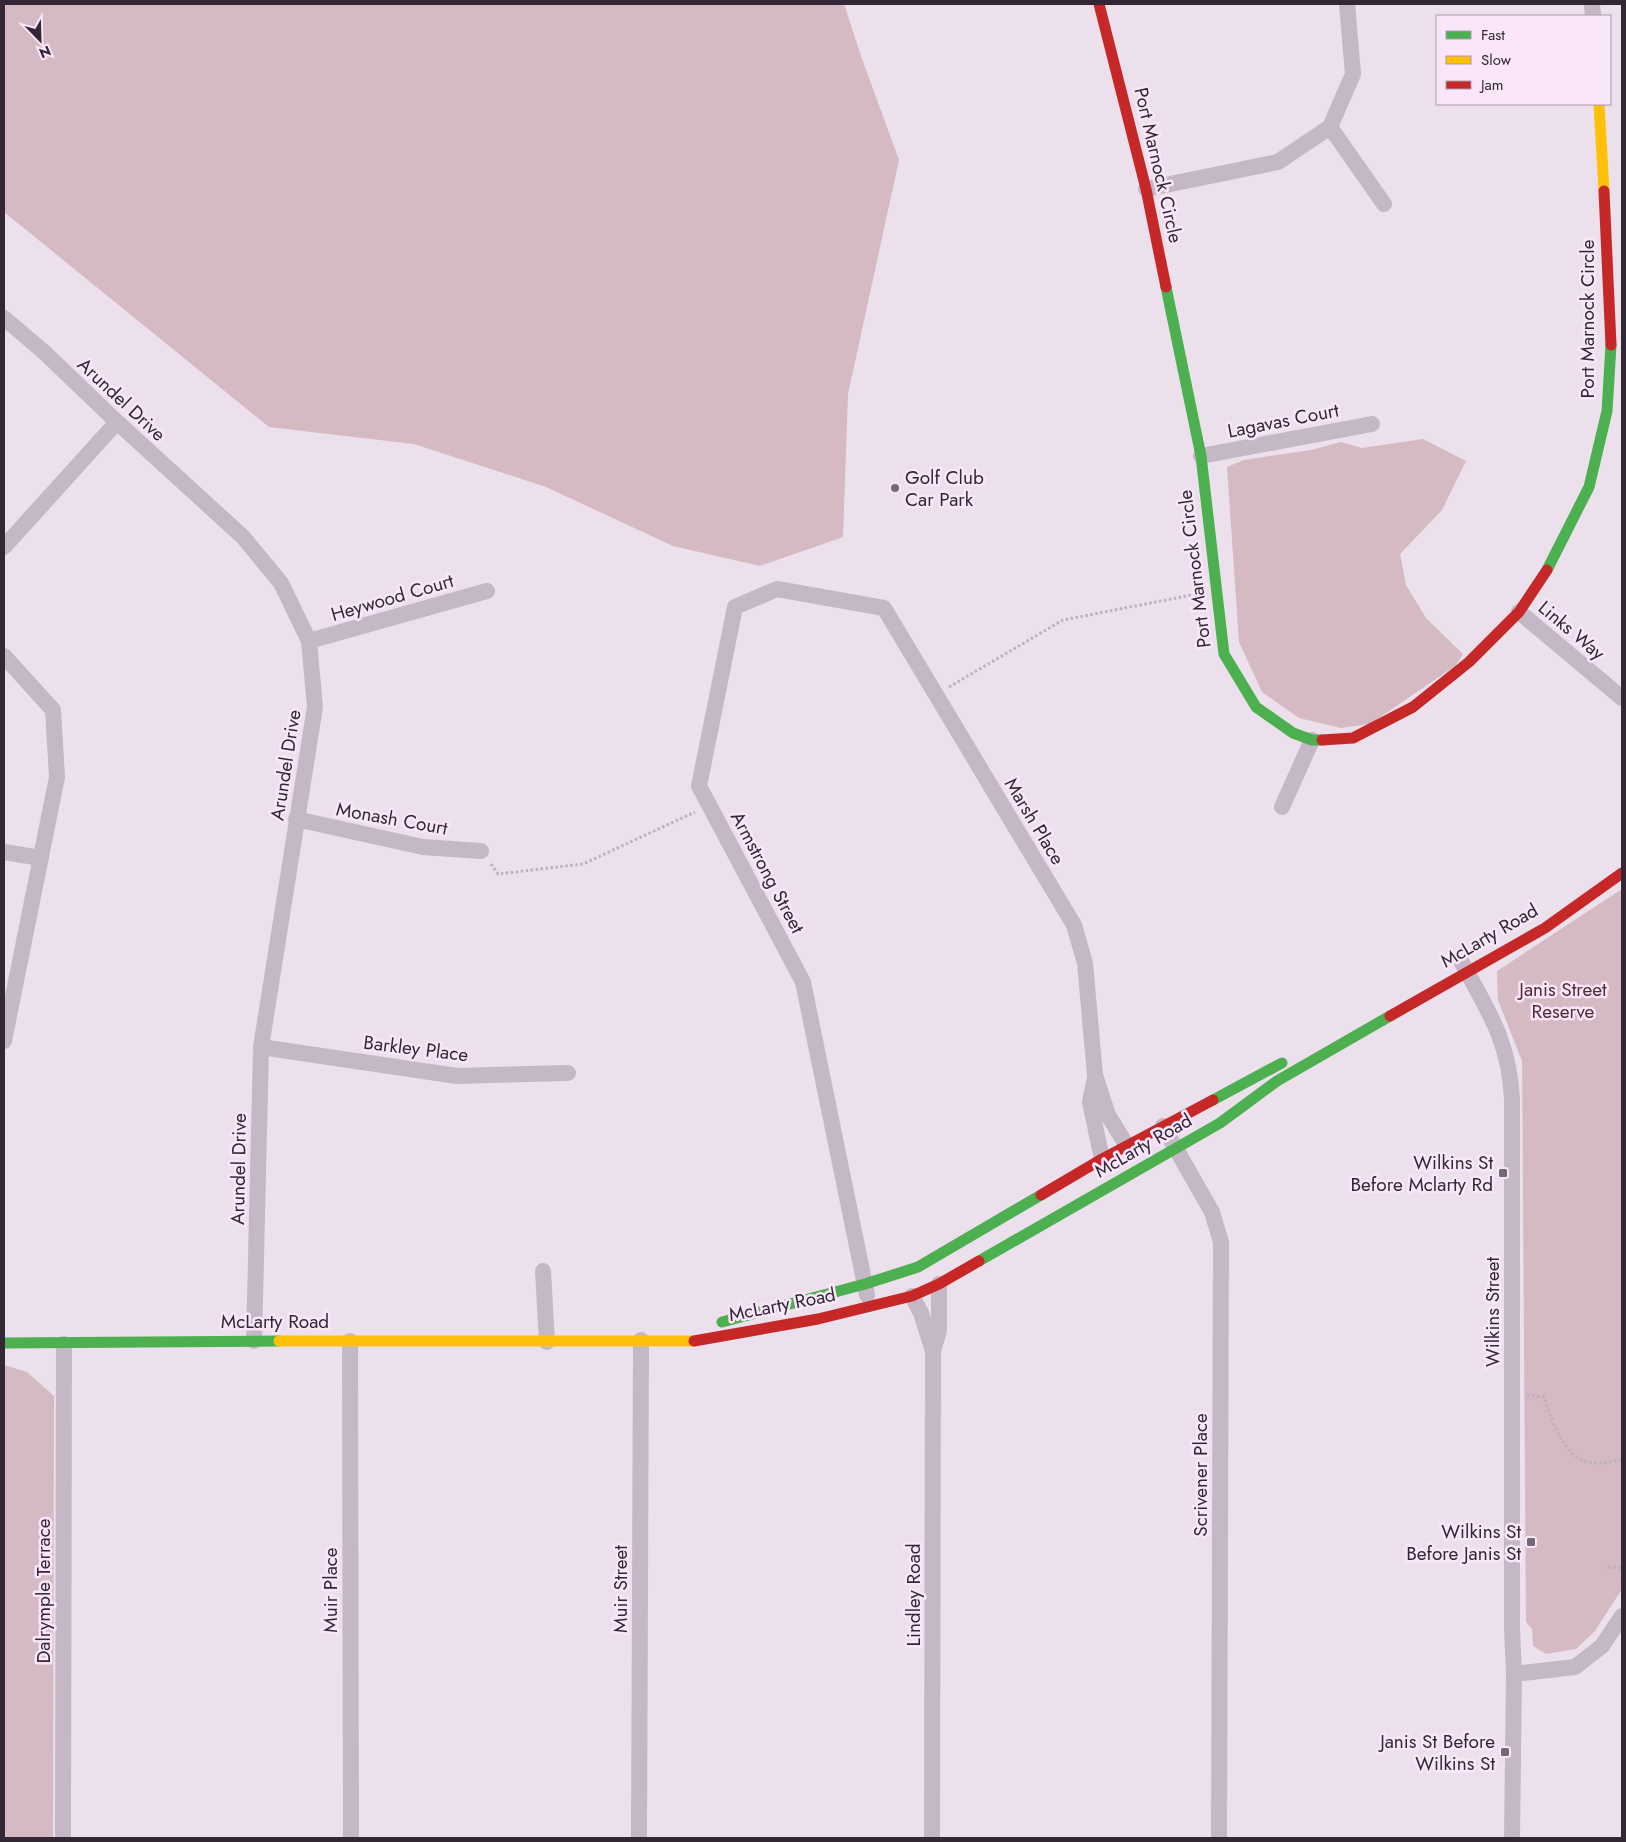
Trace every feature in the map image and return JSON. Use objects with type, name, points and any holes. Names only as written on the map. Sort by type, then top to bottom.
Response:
[{"type":"street","name":"Port Marnock Circle","points":[[1099,4],[1146,189],[1201,456],[1224,654],[1256,707],[1293,733],[1312,740],[1353,738],[1413,707],[1469,662],[1519,612],[1552,563],[1590,487],[1607,411],[1611,348],[1599,105]]},
{"type":"street","points":[[1146,189],[1278,162],[1330,126],[1353,74],[1347,4]]},
{"type":"street","points":[[1330,126],[1384,204]]},
{"type":"street","name":"Arundel Drive","points":[[4,318],[44,352],[117,422],[243,537],[281,584],[309,641],[315,707],[261,1047],[254,1341]]},
{"type":"street","points":[[4,547],[117,422]]},
{"type":"street","name":"Lagavas Court","points":[[1201,456],[1372,424]]},
{"type":"street","name":"Armstrong Street","points":[[869,1307],[803,982],[699,786],[734,607],[778,589],[884,608]]},
{"type":"street","name":"Heywood Court","points":[[309,641],[487,591]]},
{"type":"street","name":"Marsh Place","points":[[884,608],[1074,925],[1085,963],[1095,1076],[1108,1115],[1114,1152]]},
{"type":"street","name":"Links Way","points":[[1519,612],[1622,698]]},
{"type":"street","points":[[4,656],[53,710],[57,776],[4,1041]]},
{"type":"street","points":[[1282,807],[1312,740]]},
{"type":"street","name":"Monash Court","points":[[296,819],[423,848],[481,851]]},
{"type":"street","points":[[4,852],[40,858]]},
{"type":"street","name":"McLarty Road","points":[[4,1343],[696,1341],[818,1319],[869,1307],[926,1290],[1127,1178],[1220,1123],[1277,1081],[1462,964],[1544,928],[1622,873]]},
{"type":"street","points":[[1566,898],[1588,883]]},
{"type":"street","name":"Wilkins Street","points":[[1462,964],[1498,1029],[1512,1085],[1512,1630],[1514,1674],[1512,1838]]},
{"type":"street","name":"Barkley Place","points":[[261,1047],[457,1076],[568,1073]]},
{"type":"street","name":"McLarty Road","points":[[707,1325],[865,1284],[918,1267],[1114,1152],[1288,1059]]},
{"type":"street","name":"Marsh Place","points":[[1095,1076],[1090,1102],[1114,1152]]},
{"type":"street","name":"Scrivener Place","points":[[1163,1126],[1212,1212],[1221,1242],[1219,1838]]},
{"type":"street","points":[[1114,1152],[1127,1178]]},
{"type":"street","points":[[918,1267],[926,1290]]},
{"type":"street","points":[[543,1271],[547,1342]]},
{"type":"street","name":"Lindley Road","points":[[926,1290],[939,1331],[933,1351]]},
{"type":"street","name":"Lindley Road","points":[[926,1290],[922,1313],[933,1351],[932,1838]]},
{"type":"street","name":"McLarty Road","points":[[641,1340],[688,1329]]},
{"type":"street","name":"Muir Street","points":[[639,1838],[641,1340]]},
{"type":"street","name":"Muir Place","points":[[350,1341],[350,1838]]},
{"type":"street","name":"Dalrymple Terrace","points":[[63,1838],[64,1344]]},
{"type":"street","points":[[1514,1674],[1575,1667],[1602,1646],[1622,1616]]},
{"type":"path","points":[[936,695],[1063,620],[1217,590]]},
{"type":"path","points":[[481,851],[498,874],[583,864],[710,805]]},
{"type":"path","points":[[1512,1394],[1544,1397],[1564,1445],[1582,1461],[1601,1464],[1622,1460]]},
{"type":"path","points":[[1608,1567],[1622,1568]]},
{"type":"green space","points":[[4,4],[844,4],[899,160],[848,394],[843,537],[760,566],[673,546],[546,487],[414,444],[269,427],[4,212]]},
{"type":"green space","points":[[1423,439],[1466,461],[1442,510],[1400,554],[1406,585],[1426,618],[1463,654],[1455,666],[1370,724],[1341,728],[1299,718],[1262,692],[1239,642],[1227,467],[1244,460],[1311,450],[1341,442],[1362,448]]},
{"type":"green space","name":"Janis Street Reserve","points":[[1622,889],[1622,1589],[1595,1631],[1576,1649],[1546,1654],[1533,1646],[1532,1629],[1526,1622],[1522,1061],[1498,1000],[1497,971]]},
{"type":"green space","points":[[4,1365],[27,1372],[54,1396],[53,1838],[4,1838]]},
{"type":"traffic: fast","points":[[1166,287],[1201,456],[1224,654],[1256,707],[1293,733],[1312,740],[1322,740]]},
{"type":"traffic: fast","points":[[1547,570],[1589,487],[1607,411],[1611,345]]},
{"type":"traffic: fast","points":[[979,1261],[1220,1123],[1277,1081],[1390,1016]]},
{"type":"traffic: fast","points":[[1213,1100],[1282,1063]]},
{"type":"traffic: fast","points":[[722,1322],[865,1284],[918,1267],[1041,1195]]},
{"type":"traffic: fast","points":[[4,1343],[279,1341]]},
{"type":"traffic: slow","points":[[1599,105],[1604,191]]},
{"type":"traffic: slow","points":[[279,1341],[694,1341]]},
{"type":"traffic: jam","points":[[1099,4],[1146,189],[1166,287]]},
{"type":"traffic: jam","points":[[1604,191],[1611,345]]},
{"type":"traffic: jam","points":[[1322,740],[1353,738],[1413,707],[1469,662],[1519,612],[1547,570]]},
{"type":"traffic: jam","points":[[1390,1016],[1545,928],[1622,873]]},
{"type":"traffic: jam","points":[[1041,1195],[1102,1159],[1213,1100]]},
{"type":"traffic: jam","points":[[694,1341],[818,1319],[912,1296],[939,1284],[979,1261]]},
{"type":"place","name":"Golf Club Car Park","points":[[895,488]]},
{"type":"place","name":"Wilkins St Before Mclarty Rd","points":[[1503,1173]]},
{"type":"place","name":"Wilkins St Before Janis St","points":[[1531,1542]]},
{"type":"place","name":"Janis St Before Wilkins St","points":[[1505,1752]]}]
